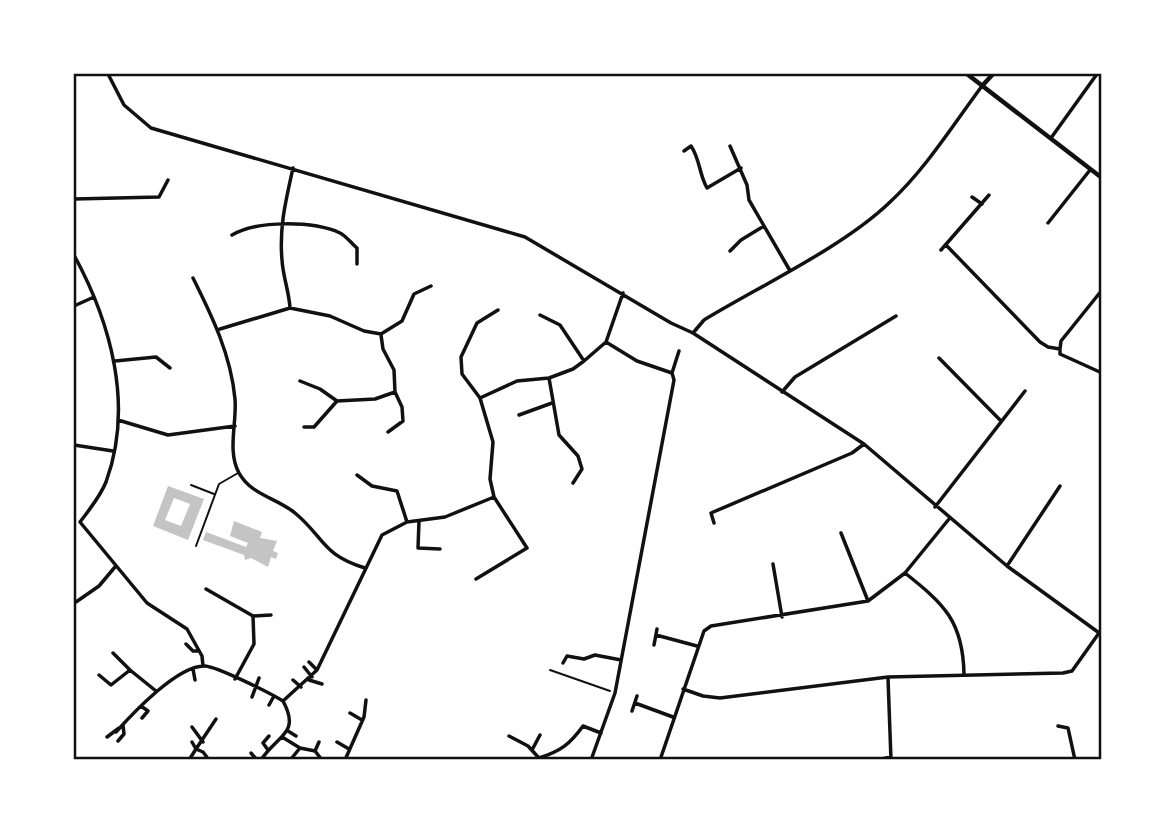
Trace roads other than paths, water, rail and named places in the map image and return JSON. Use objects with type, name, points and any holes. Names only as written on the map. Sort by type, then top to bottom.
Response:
[{"type":"main road","points":[[967,74],[1090,170],[1100,174]]},
{"type":"main road","points":[[982,86],[993,74]]},
{"type":"street","points":[[108,74],[124,105],[151,128],[524,237],[671,323],[693,333],[864,444],[935,508],[1007,566],[1100,634],[1072,671],[888,677],[720,698],[683,689]]},
{"type":"street","points":[[1051,138],[1097,74]]},
{"type":"street","points":[[693,333],[704,320],[842,238],[889,204],[939,146],[982,86]]},
{"type":"street","points":[[684,151],[691,146],[697,155],[698,173],[707,188],[740,168]]},
{"type":"street","points":[[730,146],[747,184],[748,200],[789,269]]},
{"type":"street","points":[[290,308],[282,262],[280,224],[293,168]]},
{"type":"street","points":[[1048,223],[1090,170]]},
{"type":"street","points":[[74,199],[102,201],[159,197],[168,180]]},
{"type":"street","points":[[941,250],[989,195]]},
{"type":"street","points":[[972,197],[982,204]]},
{"type":"street","points":[[232,234],[244,228],[280,224],[295,224],[341,234],[357,248],[357,264]]},
{"type":"street","points":[[730,251],[741,240],[764,226]]},
{"type":"street","points":[[946,245],[1040,342],[1060,349]]},
{"type":"street","points":[[74,255],[94,297],[115,361],[119,391],[118,420],[106,481],[80,522]]},
{"type":"street","points":[[193,278],[219,330],[235,398],[233,453],[239,473],[252,489],[295,513],[323,546],[346,562],[365,569]]},
{"type":"street","points":[[219,330],[290,308],[330,316],[364,331],[381,334],[402,321],[414,294],[431,286]]},
{"type":"street","points":[[1101,290],[1099,297],[1061,341],[1060,354],[1101,373]]},
{"type":"street","points":[[480,398],[517,381],[549,378],[573,369],[584,361],[606,342],[623,293]]},
{"type":"street","points":[[74,306],[94,297]]},
{"type":"street","points":[[476,579],[527,548],[495,497],[489,477],[493,442],[480,398],[462,374],[461,357],[477,323],[498,310]]},
{"type":"street","points":[[540,315],[560,325],[584,361]]},
{"type":"street","points":[[782,392],[795,377],[896,316]]},
{"type":"street","points":[[381,334],[383,349],[394,370],[395,392],[402,407],[403,421],[388,432]]},
{"type":"street","points":[[606,342],[638,360],[672,373]]},
{"type":"street","points":[[591,760],[615,692],[672,389],[672,373],[679,351]]},
{"type":"street","points":[[115,361],[156,357],[170,368]]},
{"type":"street","points":[[939,358],[1001,421]]},
{"type":"street","points":[[549,378],[559,435],[578,456],[582,469],[573,483]]},
{"type":"street","points":[[300,381],[337,401],[375,399],[395,392]]},
{"type":"street","points":[[935,508],[1025,391]]},
{"type":"street","points":[[304,427],[314,427],[337,401]]},
{"type":"street","points":[[519,415],[552,403]]},
{"type":"street","points":[[118,420],[168,435],[235,426]]},
{"type":"street","points":[[714,523],[711,513],[852,453],[864,444]]},
{"type":"street","points":[[74,445],[113,451]]},
{"type":"street","points":[[357,475],[372,486],[397,491],[407,522]]},
{"type":"street","points":[[1007,566],[1060,486]]},
{"type":"street","points":[[284,701],[311,679],[317,670],[382,535],[407,522],[457,513],[495,497]]},
{"type":"street","points":[[660,760],[697,646],[705,631],[711,626],[782,617],[868,601],[905,573],[949,519]]},
{"type":"street","points":[[419,520],[418,548],[440,549]]},
{"type":"street","points":[[74,521],[80,522],[147,603],[187,629],[200,651],[203,666]]},
{"type":"street","points":[[841,533],[868,601]]},
{"type":"street","points":[[773,564],[782,617]]},
{"type":"street","points":[[76,602],[99,586],[115,567]]},
{"type":"street","points":[[905,573],[937,598],[948,611],[963,649],[964,674]]},
{"type":"street","points":[[206,589],[253,616],[271,615]]},
{"type":"street","points":[[234,679],[254,644],[253,616]]},
{"type":"street","points":[[654,645],[657,629]]},
{"type":"street","points":[[656,635],[697,646]]},
{"type":"street","points":[[186,644],[193,651],[200,651]]},
{"type":"street","points":[[113,653],[156,691]]},
{"type":"street","points":[[563,663],[567,656],[584,659],[595,654],[621,660]]},
{"type":"street","points":[[309,662],[317,670]]},
{"type":"street","points":[[304,667],[311,679],[322,684]]},
{"type":"street","points":[[193,668],[195,680]]},
{"type":"street","points":[[116,732],[156,691],[193,668],[216,668],[284,701],[290,713],[288,731],[259,760],[251,753]]},
{"type":"street","points":[[99,675],[111,685],[131,670]]},
{"type":"street","points":[[877,760],[891,758],[888,677]]},
{"type":"street","points":[[252,697],[259,678]]},
{"type":"street","points":[[293,680],[301,687]]},
{"type":"street","points":[[269,705],[274,696]]},
{"type":"street","points":[[632,711],[636,696]]},
{"type":"street","points":[[345,760],[362,720],[366,700]]},
{"type":"street","points":[[635,703],[673,717]]},
{"type":"street","points":[[141,706],[148,711],[142,718]]},
{"type":"street","points":[[350,713],[362,720]]},
{"type":"street","points":[[189,760],[216,719]]},
{"type":"street","points":[[107,737],[121,726]]},
{"type":"street","points":[[118,741],[124,734],[121,726]]},
{"type":"street","points":[[509,736],[540,758],[560,751],[571,743],[583,726],[601,733]]},
{"type":"street","points":[[1058,726],[1068,728],[1075,760]]},
{"type":"street","points":[[192,727],[203,742]]},
{"type":"street","points":[[288,731],[296,736]]},
{"type":"street","points":[[532,750],[540,735]]},
{"type":"street","points":[[268,750],[262,743],[269,736]]},
{"type":"street","points":[[282,737],[300,748],[315,751],[322,760]]},
{"type":"street","points":[[192,742],[209,760]]},
{"type":"street","points":[[315,751],[319,742]]},
{"type":"street","points":[[337,742],[349,749]]},
{"type":"street","points":[[292,759],[300,748]]},
{"type":"lane","points":[[196,545],[219,484],[239,473]]},
{"type":"lane","points":[[191,485],[215,495]]}]
